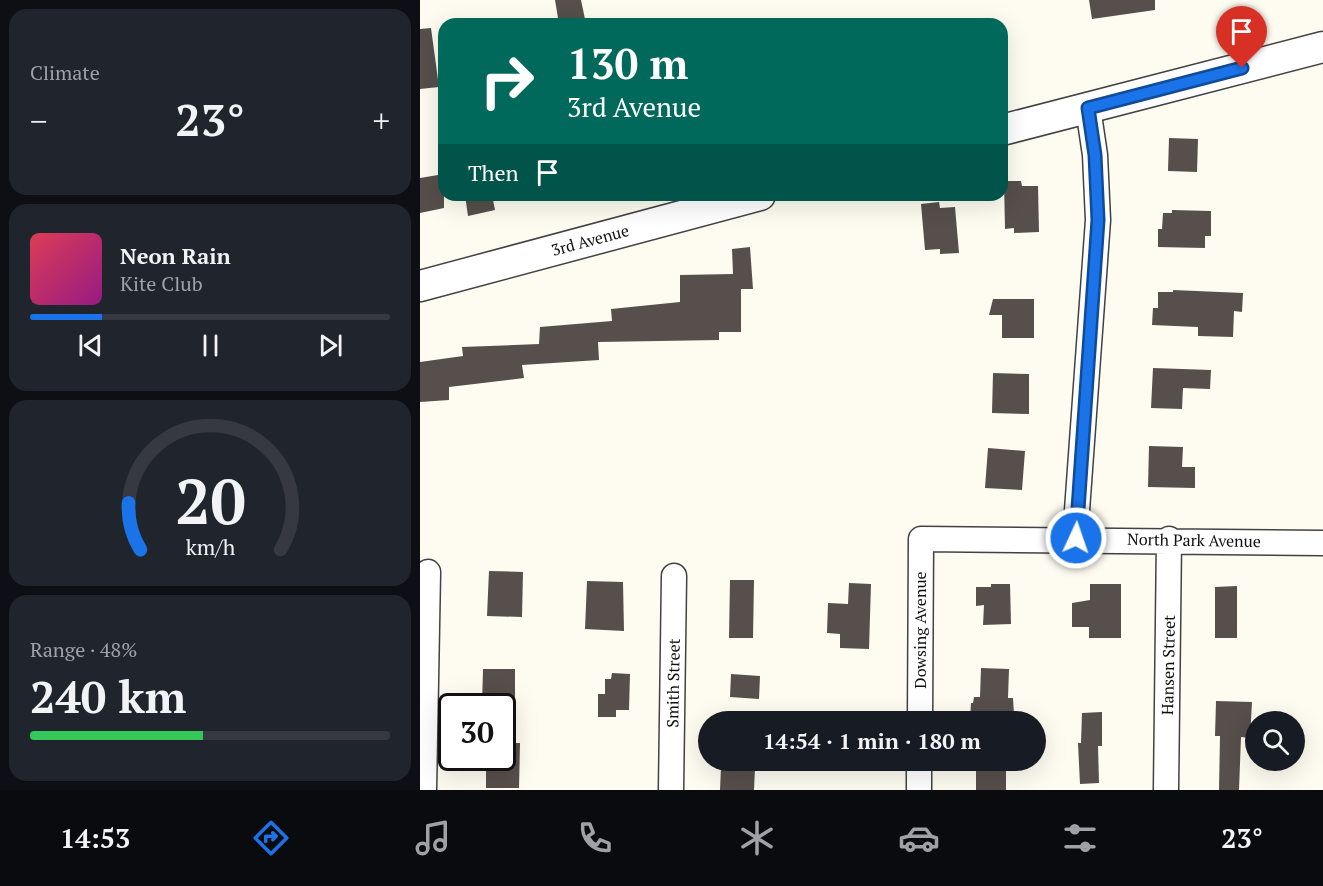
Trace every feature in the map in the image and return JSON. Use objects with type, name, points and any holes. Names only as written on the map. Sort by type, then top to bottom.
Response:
[{"type":"street","points":[[1008,128],[1323,47]]},
{"type":"street","points":[[1076,538],[1098,220],[1095,155],[1088,108]]},
{"type":"street","name":"3rd Avenue","points":[[420,286],[738,201]]},
{"type":"street","name":"North Park Avenue","points":[[921,539],[1076,538],[1323,543]]},
{"type":"street","name":"Dowsing Avenue","points":[[920,711],[921,539]]},
{"type":"street","name":"Hansen Street","points":[[1166,790],[1169,539]]},
{"type":"street","points":[[424,790],[428,573]]},
{"type":"street","name":"Smith Street","points":[[671,790],[674,576]]},
{"type":"street","points":[[919,790],[920,771]]},
{"type":"building","points":[[555,0],[581,0],[585,18],[558,18]]},
{"type":"building","points":[[1089,0],[1155,0],[1155,10],[1092,19]]},
{"type":"building","points":[[431,28],[438,87],[420,89],[420,29]]},
{"type":"building","points":[[1169,138],[1198,139],[1197,172],[1168,171]]},
{"type":"building","points":[[438,175],[438,201],[444,201],[444,208],[420,213],[420,178]]},
{"type":"building","points":[[1008,181],[1021,181],[1022,186],[1038,186],[1039,232],[1014,233],[1014,228],[1005,229],[1004,201],[1008,201]]},
{"type":"building","points":[[466,201],[493,201],[495,210],[468,216]]},
{"type":"building","points":[[939,202],[940,208],[955,207],[959,253],[940,254],[940,249],[925,250],[921,204]]},
{"type":"building","points":[[1172,210],[1211,211],[1211,236],[1205,236],[1205,248],[1158,247],[1158,229],[1162,229],[1163,213],[1172,213]]},
{"type":"building","points":[[750,247],[753,289],[741,289],[741,332],[719,332],[719,340],[598,342],[599,360],[522,365],[524,378],[449,387],[449,400],[420,402],[420,362],[463,356],[462,347],[539,344],[540,327],[612,321],[611,309],[680,302],[680,275],[733,274],[732,249]]},
{"type":"building","points":[[1173,290],[1243,293],[1242,312],[1234,311],[1233,337],[1198,336],[1198,327],[1152,325],[1153,308],[1158,308],[1158,292],[1173,292]]},
{"type":"building","points":[[993,299],[1034,299],[1034,338],[1002,338],[1002,315],[989,315]]},
{"type":"building","points":[[1153,368],[1211,370],[1210,389],[1183,388],[1182,409],[1151,408]]},
{"type":"building","points":[[993,373],[1029,374],[1029,414],[992,413]]},
{"type":"building","points":[[1149,446],[1183,447],[1182,467],[1195,467],[1195,488],[1148,487]]},
{"type":"building","points":[[988,448],[1025,451],[1022,490],[985,488]]},
{"type":"building","points":[[489,571],[523,572],[522,617],[487,616]]},
{"type":"building","points":[[730,580],[754,580],[753,638],[729,638]]},
{"type":"building","points":[[587,581],[623,582],[624,631],[585,629]]},
{"type":"building","points":[[849,583],[871,584],[869,649],[840,648],[840,634],[827,633],[828,603],[848,604]]},
{"type":"building","points":[[991,584],[1010,584],[1011,624],[983,625],[984,605],[976,606],[976,587],[991,587]]},
{"type":"building","points":[[1090,584],[1121,584],[1121,638],[1089,638],[1089,627],[1072,627],[1072,603],[1090,600]]},
{"type":"building","points":[[1237,586],[1237,638],[1215,638],[1215,587]]},
{"type":"building","points":[[981,668],[1009,669],[1008,698],[1013,698],[1014,711],[971,711],[974,697],[980,697]]},
{"type":"building","points":[[483,669],[515,669],[515,693],[482,693]]},
{"type":"building","points":[[612,673],[630,674],[629,710],[616,710],[616,717],[598,717],[598,694],[605,694],[605,679],[611,679]]},
{"type":"building","points":[[731,674],[760,676],[759,699],[730,697]]},
{"type":"building","points":[[1216,701],[1252,702],[1252,711],[1245,711],[1245,737],[1241,737],[1239,790],[1219,790],[1220,736],[1215,736]]},
{"type":"building","points":[[1102,712],[1102,746],[1098,746],[1099,783],[1080,784],[1078,743],[1081,743],[1082,713]]},
{"type":"building","points":[[516,743],[520,743],[519,788],[486,788],[486,771],[516,771]]},
{"type":"building","points":[[721,771],[755,771],[754,790],[720,790]]},
{"type":"building","points":[[976,771],[1006,771],[1006,790],[976,790]]},
{"type":"route","points":[[1076,538],[1087,357],[1096,285],[1098,220],[1095,155],[1088,108],[1242,68]]}]
